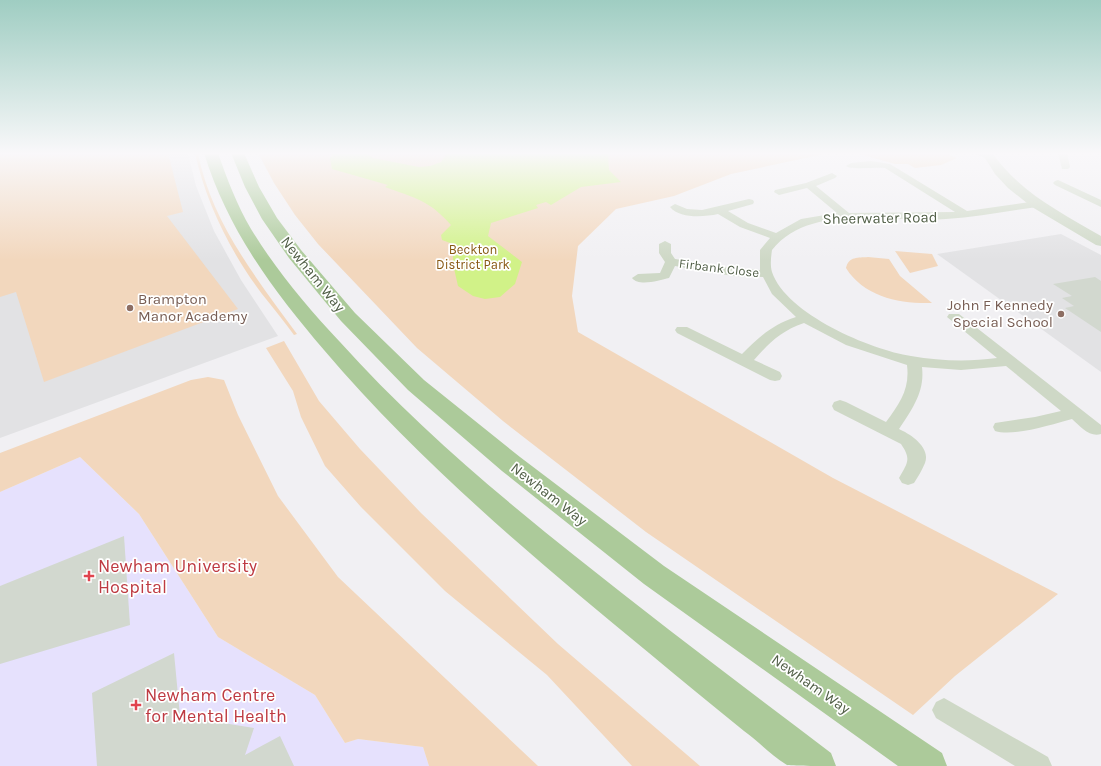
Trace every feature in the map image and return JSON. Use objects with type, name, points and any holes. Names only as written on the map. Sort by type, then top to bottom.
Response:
[{"type":"highway","name":"Newham Way","points":[[224,189],[239,224],[267,267],[354,373],[431,448],[516,524],[630,620],[818,766]]},
{"type":"highway","name":"Newham Way","points":[[253,189],[270,219],[296,254],[348,317],[416,385],[511,464],[654,575],[929,766]]},
{"type":"street","points":[[779,192],[793,189]]},
{"type":"street","points":[[813,189],[846,216]]},
{"type":"street","points":[[924,189],[965,214]]},
{"type":"street","points":[[1017,189],[1037,204],[1101,242]]},
{"type":"street","points":[[1070,189],[1101,204]]},
{"type":"street","points":[[675,207],[690,214],[701,214],[749,202]]},
{"type":"street","name":"Sheerwater Road","points":[[1010,362],[989,365],[960,366],[914,361],[885,355],[855,344],[805,318],[778,292],[767,274],[766,250],[777,236],[791,227],[806,221],[846,216],[928,217],[965,214],[1037,204]]},
{"type":"street","points":[[719,210],[744,225],[777,236]]},
{"type":"street","name":"Firbank Close","points":[[665,244],[665,253],[671,262],[733,272],[767,274]]},
{"type":"street","name":"Firbank Close","points":[[638,278],[653,278],[665,275],[671,262]]},
{"type":"street","points":[[954,317],[1096,430]]},
{"type":"street","points":[[744,361],[768,336],[783,326],[805,318]]},
{"type":"street","points":[[682,330],[775,376]]},
{"type":"street","points":[[889,430],[915,392],[917,378],[914,361]]},
{"type":"street","points":[[840,406],[908,440],[916,452],[917,462],[908,478]]},
{"type":"street","points":[[1002,427],[1035,423],[1074,413]]},
{"type":"street","points":[[944,710],[1039,766]]},
{"type":"shaded area","name":"Brampton Manor Academy","points":[[0,189],[197,189],[214,231],[241,280],[278,336],[0,438]]},
{"type":"shaded area","points":[[390,189],[578,189],[551,205],[546,202],[536,205],[538,208],[491,223],[488,236],[522,262],[515,284],[500,297],[485,299],[473,296],[458,286],[453,264],[453,244],[442,240],[441,235],[451,225],[436,210],[413,197]]},
{"type":"shaded area","name":"John F Kennedy Special School","points":[[1061,234],[1101,255],[1101,372],[937,254]]},
{"type":"shaded area","name":"Newham University Hospital","points":[[80,457],[139,514],[218,637],[315,695],[345,743],[358,739],[423,747],[429,766],[0,766],[0,492]]},
{"type":"green space","points":[[0,189],[177,189],[183,212],[167,216],[238,309],[44,382],[16,292],[0,297]]},
{"type":"green space","points":[[206,189],[208,189],[224,226],[237,249],[297,334],[294,335],[282,320],[240,262],[221,227]]},
{"type":"green space","name":"Beckton District Park","points":[[278,189],[693,189],[674,196],[616,209],[578,246],[572,296],[578,332],[833,478],[1058,594],[955,676],[913,715],[646,532],[503,421],[417,348],[318,244],[295,215]]},
{"type":"green space","points":[[895,251],[932,254],[938,266],[910,273]]},
{"type":"green space","points":[[868,257],[889,259],[900,276],[932,303],[895,300],[884,297],[863,286],[846,268],[849,261],[857,258]]},
{"type":"green space","points":[[284,341],[319,401],[360,449],[421,513],[558,644],[700,766],[632,766],[547,675],[445,591],[361,507],[325,466],[301,417],[293,391],[266,348]]},
{"type":"green space","points":[[208,377],[224,380],[238,415],[278,496],[338,577],[538,766],[429,766],[423,747],[358,739],[345,743],[315,695],[218,637],[139,514],[80,457],[0,492],[0,453],[191,380]]},
{"type":"building","points":[[1095,277],[1101,281],[1101,332],[1065,308],[1074,306],[1062,298],[1072,296],[1053,284]]},
{"type":"building","points":[[124,536],[130,625],[0,664],[0,586]]},
{"type":"building","name":"Newham Centre for Mental Health","points":[[174,653],[180,716],[254,728],[245,755],[280,736],[294,766],[97,766],[92,693]]},
{"type":"place","name":"Brampton Manor Academy","points":[[130,308]]},
{"type":"place","name":"John F Kennedy Special School","points":[[1061,314]]},
{"type":"place","name":"Newham University Hospital","points":[[89,576]]},
{"type":"place","name":"Newham Centre for Mental Health","points":[[136,705]]}]
